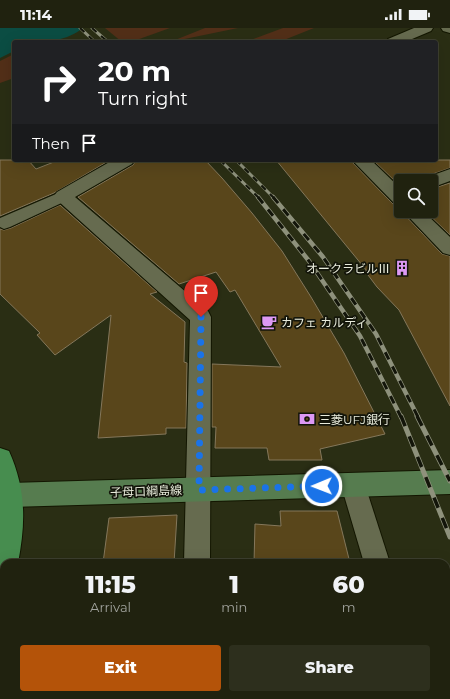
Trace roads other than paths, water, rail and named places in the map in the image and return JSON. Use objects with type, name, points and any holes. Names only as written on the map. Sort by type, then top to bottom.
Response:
[{"type":"main road","points":[[0,459],[5,469],[10,495],[10,538],[6,559]]},
{"type":"main road","name":"子母口綱島線","points":[[10,495],[450,482]]},
{"type":"street","points":[[398,40],[426,28]]},
{"type":"street","points":[[122,162],[63,196],[201,317],[197,559]]},
{"type":"street","points":[[363,162],[394,191]]},
{"type":"street","points":[[438,179],[450,175]]},
{"type":"street","points":[[419,218],[450,248]]},
{"type":"street","points":[[353,485],[375,559]]},
{"type":"lane","points":[[4,223],[63,196]]},
{"type":"water","points":[[0,28],[83,28],[67,37],[54,40],[12,40],[12,52],[0,58]]},
{"type":"railway","points":[[80,28],[93,40]]},
{"type":"railway","points":[[92,28],[106,40]]},
{"type":"railway","points":[[222,162],[258,197]]},
{"type":"railway","points":[[238,162],[273,197]]},
{"type":"railway","points":[[258,197],[309,261],[360,336],[401,417]]},
{"type":"railway","points":[[273,197],[323,257],[376,334],[418,417]]},
{"type":"railway","points":[[401,416],[450,537]]},
{"type":"railway","points":[[417,416],[450,481]]},
{"type":"place","name":"オークラビルⅢ","points":[[402,268]]},
{"type":"place","name":"カフェ カルディ","points":[[269,322]]},
{"type":"place","name":"三菱UFJ銀行","points":[[307,419]]}]
